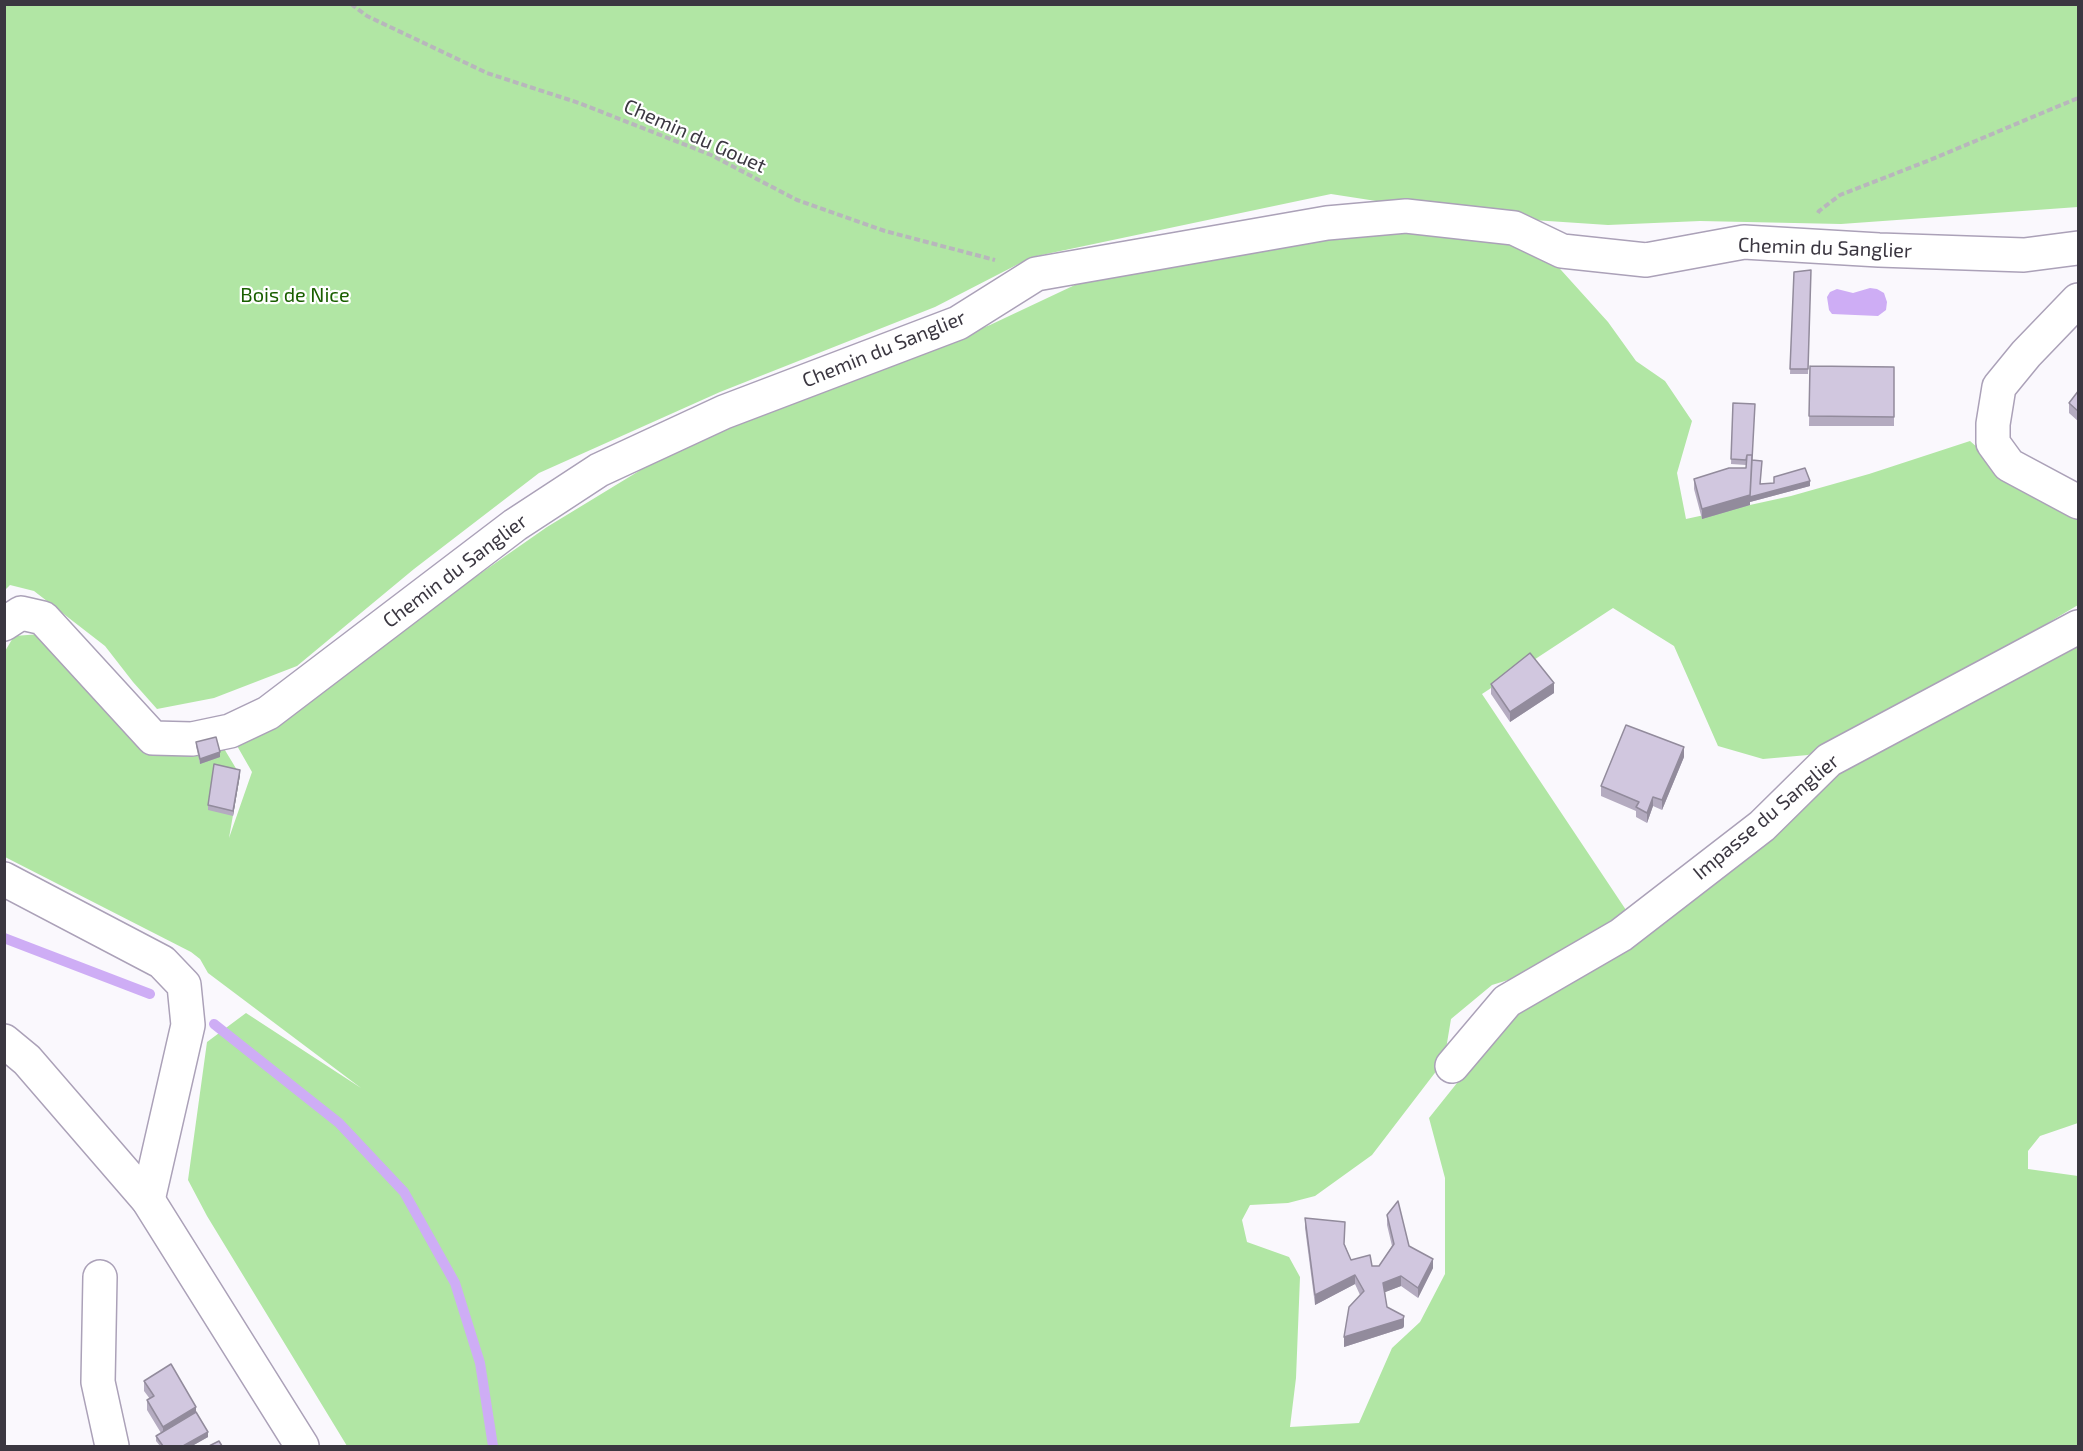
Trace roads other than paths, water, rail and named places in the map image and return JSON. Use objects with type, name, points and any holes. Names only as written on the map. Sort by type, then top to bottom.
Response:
[{"type":"street","name":"Chemin du Sanglier","points":[[4,624],[21,613],[43,618],[153,738],[192,740],[231,731],[268,713],[515,525],[599,470],[724,412],[957,323],[1036,274],[1327,223],[1406,216],[1514,228],[1562,251],[1646,260],[1744,242],[2024,255],[2079,248]]},
{"type":"street","points":[[2079,300],[2026,354],[1999,387],[1993,424],[1993,443],[2009,465],[2079,502]]},
{"type":"street","name":"Impasse du Sanglier","points":[[1452,1066],[1507,1001],[1621,935],[1762,826],[1830,760],[2079,627]]},
{"type":"street","points":[[4,879],[162,962],[184,985],[188,1025],[148,1200]]},
{"type":"street","points":[[4,1041],[27,1060],[148,1200],[302,1446]]},
{"type":"street","points":[[100,1277],[98,1382],[112,1446]]},
{"type":"waterway","points":[[4,938],[150,994]]},
{"type":"waterway","points":[[214,1024],[339,1123],[404,1192],[455,1283],[480,1363],[493,1446]]},
{"type":"park label","name":"Bois de Nice","points":[[295,295]]}]
